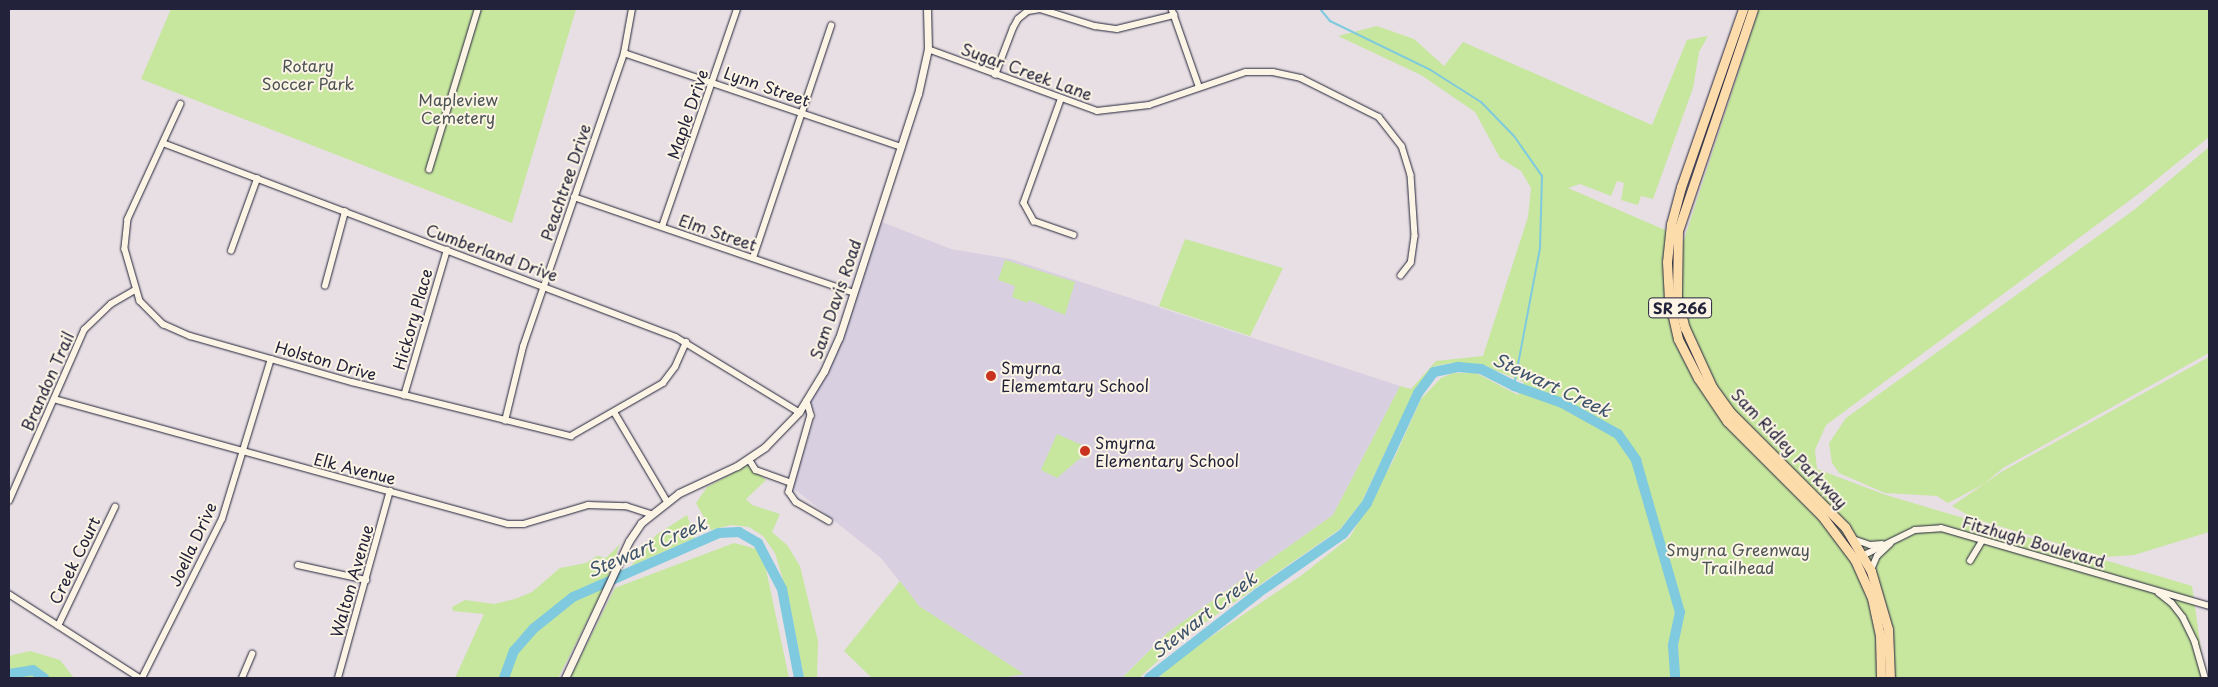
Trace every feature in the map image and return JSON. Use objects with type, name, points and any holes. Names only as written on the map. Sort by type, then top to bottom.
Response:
[{"type":"main road","name":"Sam Ridley Parkway","points":[[1743,9],[1680,187],[1671,224],[1667,262],[1669,299],[1678,338],[1698,378],[1727,421],[1822,516],[1871,571],[1888,629],[1890,678]]},
{"type":"main road","name":"Sam Ridley Parkway","points":[[1753,9],[1679,228],[1677,297],[1685,328],[1712,387],[1730,412],[1814,494],[1850,537],[1872,598],[1880,636],[1881,678]]},
{"type":"street","points":[[429,170],[478,9]]},
{"type":"street","name":"Peachtree Drive","points":[[505,421],[544,285],[624,53],[632,9]]},
{"type":"street","name":"Maple Drive","points":[[662,228],[737,9]]},
{"type":"street","name":"Sam Davis Road","points":[[565,678],[626,548],[650,514],[667,501],[749,459],[776,437],[807,401],[832,356],[918,94],[928,49],[927,9]]},
{"type":"street","points":[[994,75],[1015,23],[1028,11],[1040,10],[1094,26],[1117,29],[1173,12],[1199,86]]},
{"type":"street","points":[[753,258],[831,26]]},
{"type":"street","name":"Sugar Creek Lane","points":[[928,49],[1061,100],[1097,111],[1115,111],[1149,105],[1199,86],[1246,72],[1284,73],[1301,78],[1385,122],[1402,146],[1413,187],[1414,254],[1401,276]]},
{"type":"street","name":"Lynn Street","points":[[624,53],[901,147]]},
{"type":"street","points":[[1061,100],[1024,203],[1034,220],[1074,235]]},
{"type":"street","name":"Holston Drive","points":[[181,104],[128,219],[125,249],[134,290],[140,301],[163,324],[190,336],[404,396],[571,436],[615,413],[668,378],[686,342]]},
{"type":"street","name":"Cumberland Drive","points":[[163,143],[544,285],[686,342],[799,412]]},
{"type":"street","points":[[231,251],[257,179]]},
{"type":"street","name":"Elm Street","points":[[574,197],[854,293]]},
{"type":"street","points":[[325,286],[345,212]]},
{"type":"street","name":"Hickory Place","points":[[404,396],[446,250]]},
{"type":"street","name":"Brandon Trail","points":[[9,501],[84,330],[111,304],[134,290]]},
{"type":"street","name":"Joella Drive","points":[[141,678],[222,519],[271,359]]},
{"type":"street","name":"Elk Avenue","points":[[54,399],[508,524],[524,524],[588,505],[626,506],[650,514]]},
{"type":"street","points":[[807,401],[810,415],[789,482],[789,492],[796,502],[829,521]]},
{"type":"street","points":[[615,413],[667,501]]},
{"type":"street","points":[[749,459],[756,470],[789,482]]},
{"type":"street","name":"Walton Avenue","points":[[338,678],[390,491]]},
{"type":"street","name":"Creek Court","points":[[58,626],[115,507]]},
{"type":"street","name":"Fitzhugh Boulevard","points":[[1858,558],[1926,527],[1982,541],[2209,606]]},
{"type":"street","points":[[1850,537],[1870,546],[1893,541]]},
{"type":"street","points":[[1871,571],[1877,556],[1893,541]]},
{"type":"street","points":[[1970,562],[1982,541]]},
{"type":"street","points":[[298,565],[366,580]]},
{"type":"street","points":[[2155,591],[2172,602],[2182,617],[2195,642],[2205,678]]},
{"type":"street","points":[[9,594],[141,678]]},
{"type":"street","points":[[242,678],[252,654]]},
{"type":"shaded area","name":"Smyrna Elementary School","points":[[882,222],[951,249],[1011,259],[1400,386],[1333,515],[1167,633],[1122,678],[874,678],[919,606],[881,558],[793,488],[816,413],[810,403],[840,345]]},
{"type":"green space","points":[[171,9],[576,9],[512,223],[141,79]]},
{"type":"green space","name":"Smyrna Greenway Trailhead","points":[[1759,9],[2209,9],[2209,137],[2141,192],[1826,425],[1815,450],[1817,469],[1886,495],[2192,586],[2205,678],[1158,678],[1178,659],[1302,575],[1350,537],[1393,461],[1421,399],[1441,378],[1453,373],[1476,373],[1518,395],[1524,382],[1480,364],[1451,363],[1435,366],[1414,392],[1361,503],[1340,529],[1183,638],[1139,678],[1122,678],[1167,633],[1333,515],[1400,386],[1411,389],[1436,361],[1483,356],[1528,217],[1531,188],[1521,171],[1500,158],[1475,112],[1421,75],[1338,36],[1377,26],[1414,39],[1444,66],[1463,42],[1652,125],[1687,40],[1708,36],[1699,52],[1693,88],[1653,199],[1641,196],[1638,205],[1621,200],[1624,183],[1617,181],[1611,196],[1580,184],[1568,188],[1665,230],[1683,243]]},
{"type":"green space","points":[[2209,147],[2209,353],[2003,468],[1984,484],[1948,503],[1937,496],[1885,493],[1839,473],[1832,463],[1829,443],[1846,418],[2134,210]]},
{"type":"green space","points":[[1185,239],[1283,268],[1250,336],[1159,306]]},
{"type":"green space","points":[[1005,260],[1075,282],[1065,315],[1029,300],[1027,303],[1012,297],[1015,286],[998,280]]},
{"type":"green space","points":[[2209,357],[2209,532],[2134,555],[2104,557],[1975,519],[1952,506],[2003,471]]},
{"type":"green space","points":[[1057,434],[1091,449],[1057,478],[1041,470]]},
{"type":"green space","points":[[748,465],[766,480],[746,499],[752,505],[780,514],[772,532],[787,545],[800,566],[818,641],[817,678],[804,678],[789,600],[775,553],[763,536],[749,527],[731,525],[711,530],[696,503],[707,487]]},
{"type":"green space","points":[[687,515],[695,538],[631,566],[656,535]]},
{"type":"green space","points":[[734,543],[757,549],[764,560],[789,678],[570,678],[615,588]]},
{"type":"green space","points":[[620,544],[603,590],[558,678],[455,678],[484,614],[453,611],[452,607],[465,600],[494,604],[515,599],[532,592],[560,568],[586,563],[597,556],[606,558]]},
{"type":"green space","points":[[900,581],[919,606],[1024,674],[1000,678],[872,678],[844,651]]},
{"type":"green space","points":[[30,651],[60,660],[74,678],[9,678],[9,656]]},
{"type":"waterway","points":[[1320,9],[1330,21],[1429,69],[1481,102],[1514,136],[1542,176],[1540,248],[1514,386]]},
{"type":"waterway","name":"Stewart Creek","points":[[1149,678],[1258,593],[1343,534],[1367,503],[1418,393],[1434,372],[1458,367],[1481,369],[1514,386],[1562,403],[1618,434],[1636,460],[1680,612],[1673,646],[1675,678]]},
{"type":"waterway","name":"Stewart Creek","points":[[504,678],[514,651],[533,629],[573,597],[719,533],[739,532],[758,543],[782,589],[799,678]]},
{"type":"waterway","name":"Stewart Creek","points":[[9,674],[33,670],[44,678]]},
{"type":"place","name":"Smyrna Elememtary School","points":[[991,376]]},
{"type":"place","name":"Smyrna Elementary School","points":[[1085,451]]},
{"type":"park label","name":"Rotary Soccer Park","points":[[308,74]]},
{"type":"park label","name":"Mapleview Cemetery","points":[[458,108]]}]
